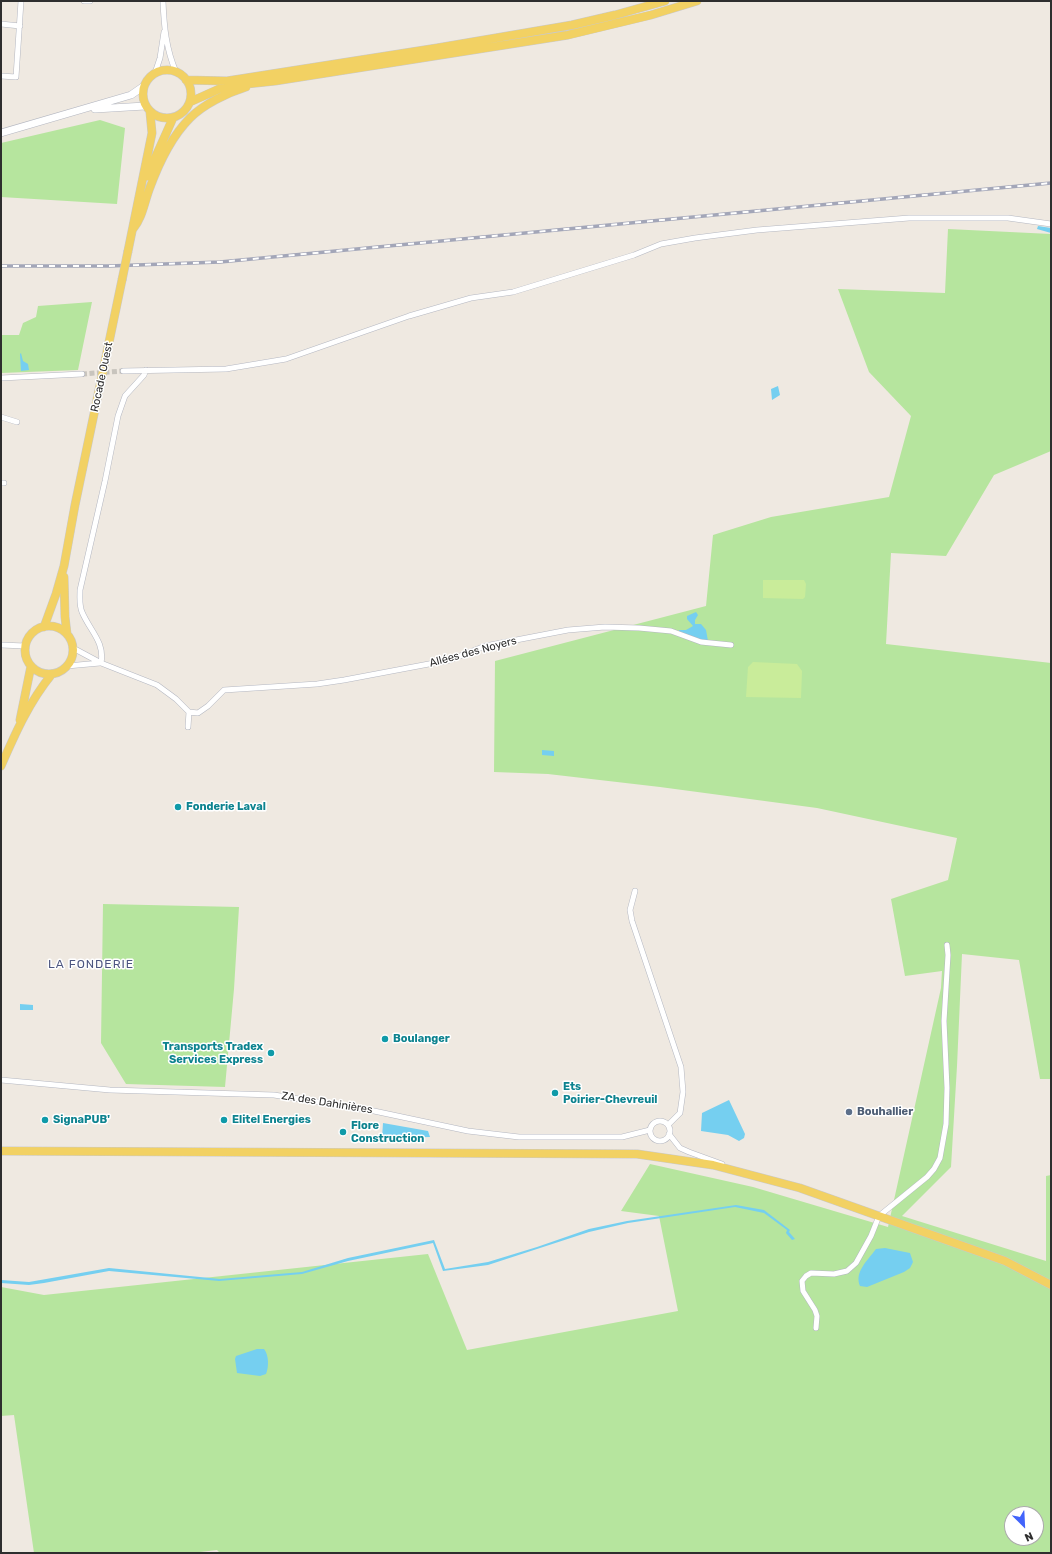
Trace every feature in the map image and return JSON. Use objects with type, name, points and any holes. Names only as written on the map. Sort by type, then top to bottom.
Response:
[{"type":"main road","points":[[186,80],[227,81],[436,48],[572,25],[665,1]]},
{"type":"main road","points":[[190,102],[219,89],[237,85],[275,81],[568,35],[637,19],[697,1]]},
{"type":"main road","points":[[1,133],[131,95],[144,86],[151,76],[162,71],[176,72],[186,80],[190,87],[190,102],[186,109],[173,118],[161,118],[148,109],[133,105],[83,110]]},
{"type":"main road","points":[[133,229],[139,221],[149,190],[174,139],[191,118],[214,101],[238,90],[275,81]]},
{"type":"main road","points":[[144,86],[143,99],[148,109]]},
{"type":"main road","name":"Rocade Ouest","points":[[44,627],[64,566],[76,498],[133,229],[152,133],[148,109]]},
{"type":"main road","name":"Rocade Ouest","points":[[141,189],[173,118]]},
{"type":"main road","name":"Rocade Ouest","points":[[64,566],[65,617],[67,634]]},
{"type":"main road","points":[[44,627],[56,628],[67,634],[71,640],[73,648],[71,661],[68,666],[63,670],[52,674],[44,674],[31,666],[27,660],[25,646],[32,633],[44,627]]},
{"type":"main road","points":[[18,726],[31,666]]},
{"type":"main road","points":[[1,766],[18,726],[52,674]]},
{"type":"main road","points":[[1,1151],[637,1154],[681,1160],[744,1172],[800,1188],[1005,1261],[1051,1285]]},
{"type":"street","points":[[1,76],[16,77],[21,1]]},
{"type":"street","points":[[84,1],[90,1]]},
{"type":"street","points":[[163,1],[164,27],[169,57],[176,72]]},
{"type":"street","points":[[1,24],[20,26]]},
{"type":"street","points":[[156,73],[160,58],[164,27]]},
{"type":"street","points":[[123,371],[226,369],[286,359],[409,316],[471,298],[513,292],[634,255],[661,244],[757,230],[909,218],[1008,218],[1051,224]]},
{"type":"street","points":[[101,663],[102,648],[82,611],[80,604],[80,590],[118,416],[125,396],[144,375],[146,370]]},
{"type":"street","points":[[1,378],[82,374]]},
{"type":"street","points":[[1,417],[17,422]]},
{"type":"street","name":"Allées des Noyers","points":[[189,712],[198,713],[208,706],[224,690],[317,684],[337,681],[450,660],[485,646],[568,630],[605,627],[639,628],[671,631],[701,642],[731,645]]},
{"type":"street","points":[[3,644],[25,646]]},
{"type":"street","points":[[73,648],[101,663],[157,685],[176,699],[189,712],[188,727]]},
{"type":"street","points":[[68,666],[101,663]]},
{"type":"street","points":[[635,891],[630,910],[632,921],[681,1067],[683,1092],[681,1108],[678,1116],[668,1125]]},
{"type":"street","points":[[816,1328],[817,1316],[815,1310],[803,1291],[802,1282],[806,1276],[811,1273],[834,1274],[847,1271],[856,1263],[871,1236],[879,1216],[927,1177],[934,1169],[940,1158],[947,1117],[944,1021],[948,955],[947,945]]},
{"type":"street","name":"ZA des Dahinières","points":[[1,1080],[110,1090],[274,1095],[374,1111],[468,1131],[519,1137],[622,1137],[650,1130]]},
{"type":"street","points":[[662,1121],[668,1125],[670,1129],[669,1134],[663,1140],[656,1140],[651,1136],[650,1130],[652,1124],[655,1122],[662,1121]]},
{"type":"street","points":[[669,1134],[680,1148],[744,1172]]},
{"type":"green space","points":[[100,120],[125,128],[117,204],[1,197],[1,143]]},
{"type":"green space","points":[[948,229],[1051,234],[1051,451],[994,475],[946,556],[891,553],[886,644],[1051,663],[1051,1079],[1040,1079],[1019,960],[962,954],[951,1167],[902,1216],[1046,1261],[1046,1176],[1051,1175],[1051,1553],[220,1553],[217,1550],[192,1553],[34,1553],[14,1415],[1,1416],[1,1287],[44,1295],[428,1254],[467,1350],[678,1311],[659,1216],[621,1211],[650,1164],[753,1187],[888,1227],[941,988],[942,971],[905,976],[891,899],[948,880],[957,838],[817,808],[548,774],[494,772],[495,661],[706,606],[713,535],[771,517],[889,497],[911,416],[869,372],[838,289],[945,293]]},
{"type":"green space","points":[[92,302],[78,370],[1,373],[1,335],[19,335],[23,323],[36,317],[38,306]]},
{"type":"green space","points":[[763,580],[804,580],[806,584],[805,597],[803,599],[763,598]]},
{"type":"green space","points":[[753,662],[797,664],[802,671],[801,698],[746,697],[748,667]]},
{"type":"green space","points":[[103,904],[239,907],[234,989],[225,1087],[126,1084],[101,1043]]},
{"type":"water","points":[[1038,226],[1051,228],[1051,233],[1037,229]]},
{"type":"water","points":[[21,353],[23,361],[28,364],[29,370],[21,371]]},
{"type":"water","points":[[778,386],[780,395],[772,400],[771,389]]},
{"type":"water","points":[[696,612],[698,615],[695,620],[695,624],[701,624],[706,630],[708,641],[701,641],[679,633],[679,630],[686,630],[693,626],[687,619],[687,616]]},
{"type":"water","points":[[542,750],[554,751],[554,756],[542,755]]},
{"type":"water","points":[[20,1004],[33,1005],[33,1010],[20,1010]]},
{"type":"water","points":[[729,1100],[745,1134],[744,1138],[739,1141],[728,1135],[701,1131],[702,1113]]},
{"type":"water","points":[[383,1123],[428,1131],[430,1137],[382,1138]]},
{"type":"water","points":[[736,1205],[764,1210],[790,1230],[789,1232],[795,1239],[792,1240],[786,1233],[787,1230],[764,1213],[735,1207],[628,1223],[589,1232],[488,1265],[443,1271],[433,1243],[348,1261],[302,1274],[219,1281],[109,1271],[29,1285],[1,1283],[1,1280],[29,1282],[109,1268],[220,1279],[302,1272],[348,1258],[434,1240],[445,1269],[488,1262],[589,1229],[627,1221]]},
{"type":"water","points":[[885,1248],[910,1253],[913,1262],[910,1268],[904,1272],[867,1287],[860,1286],[859,1276],[863,1266],[876,1249]]},
{"type":"water","points":[[257,1349],[264,1349],[267,1354],[268,1365],[266,1374],[260,1376],[237,1373],[236,1356]]},
{"type":"tunnel","points":[[82,374],[123,371]]},
{"type":"railway","points":[[1,266],[109,266],[220,262],[1051,183]]},
{"type":"place","name":"Fonderie Laval","points":[[178,807]]},
{"type":"place","name":"Boulanger","points":[[385,1039]]},
{"type":"place","name":"Transports Tradex Services Express","points":[[271,1053]]},
{"type":"place","name":"Ets Poirier-Chevreuil","points":[[555,1093]]},
{"type":"place","name":"Bouhallier","points":[[849,1112]]},
{"type":"place","name":"SignaPUB'","points":[[45,1120]]},
{"type":"place","name":"Elitel Energies","points":[[224,1120]]},
{"type":"place","name":"Flore Construction","points":[[343,1132]]},
{"type":"district","name":"LA FONDERIE","points":[[91,965]]}]
